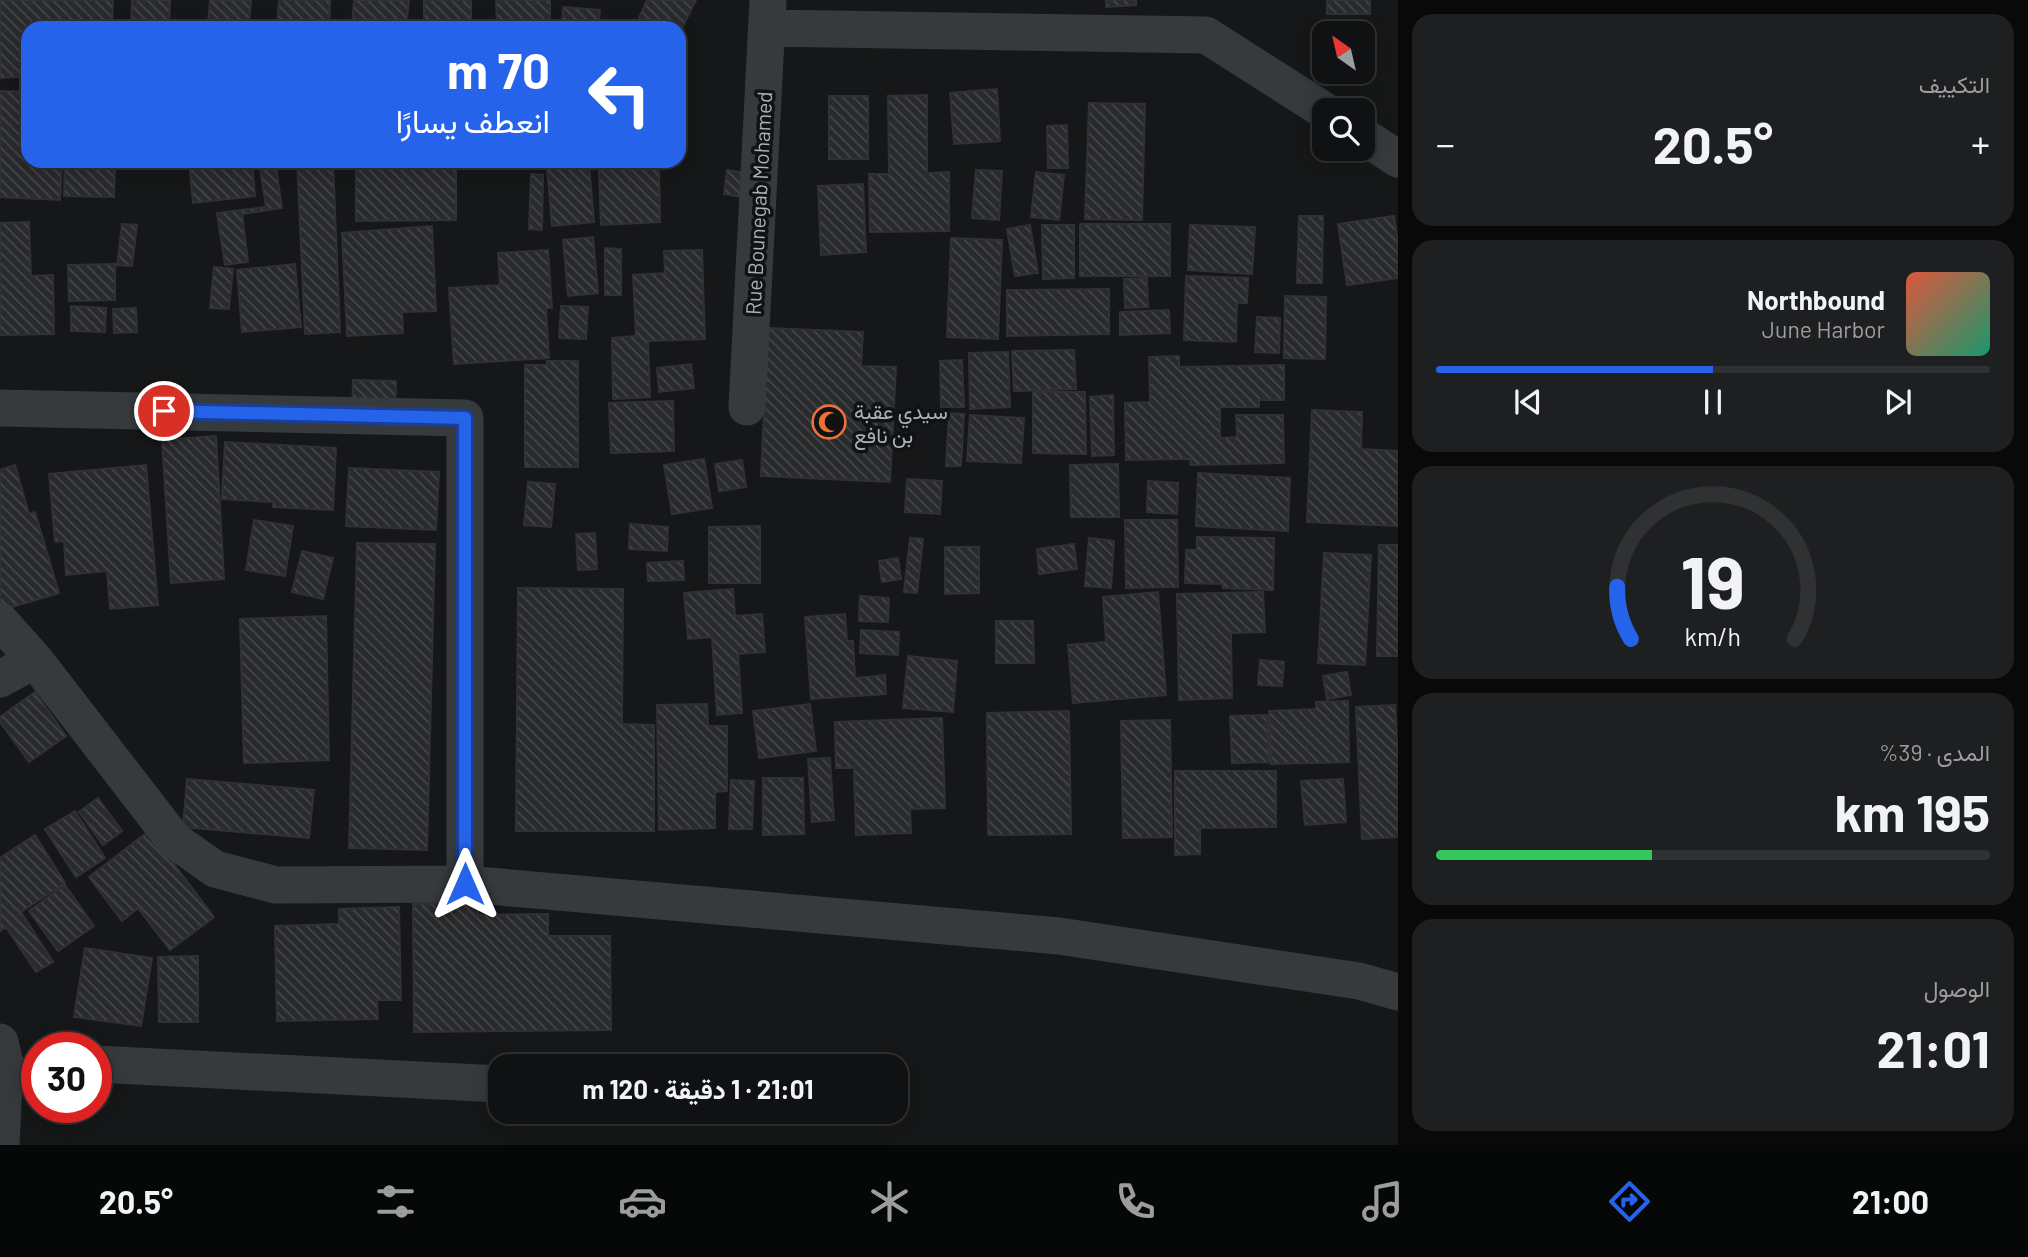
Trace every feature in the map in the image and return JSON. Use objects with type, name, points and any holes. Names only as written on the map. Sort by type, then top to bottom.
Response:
[{"type":"street","points":[[767,14],[1206,35],[1312,103]]},
{"type":"street","name":"Rue Bounegab Mohamed","points":[[747,407],[767,14]]},
{"type":"street","points":[[1375,144],[1398,159]]},
{"type":"street","points":[[0,408],[465,418],[465,884]]},
{"type":"street","points":[[0,621],[36,660],[174,840],[215,869],[276,885],[465,884],[1059,936],[1359,981],[1398,992]]},
{"type":"street","points":[[0,679],[36,660]]},
{"type":"street","points":[[1,1145],[14,1056]]},
{"type":"street","points":[[112,1065],[488,1083]]},
{"type":"building","points":[[0,0],[113,0],[112,21],[21,21],[21,76],[0,78]]},
{"type":"building","points":[[132,0],[170,0],[169,21],[131,21]]},
{"type":"building","points":[[210,0],[251,0],[249,21],[208,21]]},
{"type":"building","points":[[279,0],[330,0],[329,21],[278,21]]},
{"type":"building","points":[[354,0],[409,0],[407,21],[352,21]]},
{"type":"building","points":[[424,0],[471,0],[471,21],[424,21]]},
{"type":"building","points":[[496,0],[550,0],[550,21],[497,21]]},
{"type":"building","points":[[647,0],[696,0],[686,21],[638,20]]},
{"type":"building","points":[[1106,0],[1136,0],[1136,5],[1106,7]]},
{"type":"building","points":[[1327,0],[1370,0],[1370,14],[1327,14]]},
{"type":"building","points":[[563,7],[600,10],[599,21],[562,21]]},
{"type":"building","points":[[997,89],[1000,141],[954,144],[950,93]]},
{"type":"building","points":[[0,91],[21,92],[21,168],[62,168],[60,200],[0,197]]},
{"type":"building","points":[[927,95],[927,173],[949,172],[949,231],[870,232],[869,174],[889,174],[888,96]]},
{"type":"building","points":[[829,96],[868,96],[868,159],[829,159]]},
{"type":"building","points":[[1089,103],[1145,104],[1142,220],[1085,219]]},
{"type":"building","points":[[1067,125],[1068,168],[1048,168],[1047,126]]},
{"type":"building","points":[[65,168],[115,168],[114,197],[64,196]]},
{"type":"building","points":[[190,168],[253,168],[255,196],[193,203]]},
{"type":"building","points":[[260,168],[276,168],[282,208],[242,214],[248,262],[225,265],[217,213],[266,207]]},
{"type":"building","points":[[297,168],[333,168],[340,332],[305,334]]},
{"type":"building","points":[[356,168],[456,168],[456,220],[356,221]]},
{"type":"building","points":[[547,168],[589,168],[594,222],[552,226]]},
{"type":"building","points":[[659,168],[660,222],[601,225],[599,170]]},
{"type":"building","points":[[727,170],[752,174],[748,198],[724,194]]},
{"type":"building","points":[[976,170],[1002,171],[999,220],[972,218]]},
{"type":"building","points":[[1036,172],[1064,175],[1059,220],[1031,217]]},
{"type":"building","points":[[531,174],[543,175],[542,230],[529,229]]},
{"type":"building","points":[[863,184],[866,252],[821,255],[818,186]]},
{"type":"building","points":[[1299,216],[1323,216],[1322,283],[1297,283]]},
{"type":"building","points":[[1394,216],[1398,243],[1398,278],[1347,285],[1338,224]]},
{"type":"building","points":[[29,222],[31,276],[53,275],[54,334],[0,335],[0,223]]},
{"type":"building","points":[[122,224],[137,225],[132,266],[117,265]]},
{"type":"building","points":[[1080,224],[1170,224],[1170,276],[1080,276]]},
{"type":"building","points":[[1030,225],[1038,273],[1015,276],[1007,229]]},
{"type":"building","points":[[1042,225],[1074,225],[1074,278],[1043,279]]},
{"type":"building","points":[[1190,225],[1255,227],[1252,274],[1188,270]]},
{"type":"building","points":[[432,226],[436,311],[402,312],[403,333],[347,336],[342,233]]},
{"type":"building","points":[[593,237],[598,293],[568,296],[563,240]]},
{"type":"building","points":[[951,238],[1002,240],[998,339],[947,337]]},
{"type":"building","points":[[605,248],[621,249],[621,295],[605,295]]},
{"type":"building","points":[[548,250],[552,308],[546,308],[549,358],[454,364],[449,288],[500,285],[498,253]]},
{"type":"building","points":[[702,250],[705,339],[648,341],[650,397],[613,399],[612,338],[636,336],[633,275],[665,273],[664,251]]},
{"type":"building","points":[[115,264],[115,300],[69,301],[68,265]]},
{"type":"building","points":[[295,264],[301,327],[242,332],[237,270]]},
{"type":"building","points":[[214,267],[233,269],[229,309],[210,308]]},
{"type":"building","points":[[1186,276],[1248,278],[1247,303],[1237,303],[1236,342],[1184,340]]},
{"type":"building","points":[[1147,278],[1148,307],[1125,308],[1124,279]]},
{"type":"building","points":[[1109,289],[1109,334],[1007,336],[1007,290]]},
{"type":"building","points":[[1285,296],[1326,297],[1325,359],[1284,358]]},
{"type":"building","points":[[71,306],[106,308],[105,332],[71,331]]},
{"type":"building","points":[[561,306],[588,307],[586,339],[559,338]]},
{"type":"building","points":[[136,308],[137,332],[114,333],[113,309]]},
{"type":"building","points":[[1169,310],[1170,333],[1120,335],[1120,312]]},
{"type":"building","points":[[1257,317],[1280,318],[1279,353],[1255,352]]},
{"type":"building","name":"سيدي عقبة بن نافع","points":[[768,328],[863,332],[861,366],[896,367],[890,482],[761,476]]},
{"type":"building","points":[[1074,350],[1076,389],[1014,391],[1012,351]]},
{"type":"building","points":[[1008,352],[1010,407],[970,409],[969,353]]},
{"type":"building","points":[[1179,356],[1179,367],[1284,365],[1284,400],[1259,400],[1259,407],[1220,407],[1220,438],[1237,437],[1236,415],[1283,415],[1284,463],[1190,465],[1191,459],[1126,460],[1125,403],[1150,402],[1149,357]]},
{"type":"building","points":[[962,360],[964,407],[941,407],[940,361]]},
{"type":"building","points":[[547,361],[578,361],[578,467],[525,467],[525,365],[547,365]]},
{"type":"building","points":[[691,364],[694,388],[659,392],[657,368]]},
{"type":"building","points":[[353,380],[396,381],[395,416],[352,414]]},
{"type":"building","points":[[1033,392],[1085,392],[1086,454],[1033,453]]},
{"type":"building","points":[[1113,395],[1114,455],[1092,456],[1090,397]]},
{"type":"building","points":[[673,401],[674,451],[611,453],[609,403]]},
{"type":"building","points":[[1312,410],[1362,412],[1361,449],[1398,451],[1398,526],[1307,522]]},
{"type":"building","points":[[949,413],[964,414],[961,466],[946,466]]},
{"type":"building","points":[[970,415],[1024,418],[1021,463],[967,461]]},
{"type":"building","points":[[216,436],[224,579],[171,583],[162,440]]},
{"type":"building","points":[[225,442],[336,448],[333,510],[273,507],[273,502],[222,499]]},
{"type":"building","points":[[704,459],[712,508],[672,514],[664,465]]},
{"type":"building","points":[[742,460],[746,487],[719,491],[715,464]]},
{"type":"building","points":[[1118,464],[1119,517],[1071,517],[1070,465]]},
{"type":"building","points":[[15,465],[29,514],[35,512],[59,593],[2,610],[0,470]]},
{"type":"building","points":[[146,465],[158,605],[110,609],[107,571],[66,575],[64,541],[55,542],[49,474]]},
{"type":"building","points":[[349,468],[439,472],[436,530],[346,526]]},
{"type":"building","points":[[1198,473],[1290,478],[1288,531],[1196,526]]},
{"type":"building","points":[[907,479],[942,481],[940,514],[905,512]]},
{"type":"building","points":[[1148,481],[1178,483],[1177,514],[1147,512]]},
{"type":"building","points":[[528,482],[555,484],[551,527],[524,525]]},
{"type":"building","points":[[254,520],[293,526],[285,576],[246,570]]},
{"type":"building","points":[[1125,520],[1177,520],[1178,587],[1126,588]]},
{"type":"building","points":[[630,524],[668,527],[667,551],[629,549]]},
{"type":"building","points":[[760,526],[760,583],[709,583],[709,527]]},
{"type":"building","points":[[595,533],[597,569],[578,570],[576,534]]},
{"type":"building","points":[[1197,537],[1274,538],[1273,590],[1185,583],[1186,550],[1197,550]]},
{"type":"building","points":[[910,538],[923,539],[917,593],[904,592]]},
{"type":"building","points":[[1089,538],[1114,541],[1111,588],[1085,586]]},
{"type":"building","points":[[357,543],[435,544],[427,850],[349,848]]},
{"type":"building","points":[[1074,544],[1077,569],[1039,574],[1037,549]]},
{"type":"building","points":[[1379,545],[1398,545],[1398,656],[1377,656]]},
{"type":"building","points":[[945,547],[979,547],[979,593],[945,594]]},
{"type":"building","points":[[302,551],[333,558],[323,599],[292,592]]},
{"type":"building","points":[[1324,553],[1371,555],[1365,665],[1318,663]]},
{"type":"building","points":[[898,558],[901,579],[882,582],[879,561]]},
{"type":"building","points":[[683,561],[684,580],[648,581],[647,563]]},
{"type":"building","points":[[518,588],[623,589],[622,724],[654,725],[654,831],[516,831]]},
{"type":"building","points":[[733,589],[735,616],[762,614],[765,652],[738,654],[742,713],[717,715],[712,637],[688,639],[684,593]]},
{"type":"building","points":[[1158,592],[1166,695],[1073,703],[1068,645],[1106,642],[1103,597]]},
{"type":"building","points":[[1263,592],[1265,632],[1231,633],[1232,698],[1179,700],[1177,594]]},
{"type":"building","points":[[860,596],[889,598],[888,622],[859,621]]},
{"type":"building","points":[[845,614],[847,641],[853,641],[855,678],[885,675],[886,694],[811,699],[805,617]]},
{"type":"building","points":[[326,616],[329,760],[244,763],[240,619]]},
{"type":"building","points":[[996,621],[1033,621],[1034,663],[996,663]]},
{"type":"building","points":[[861,630],[899,632],[898,655],[860,653]]},
{"type":"building","points":[[908,656],[957,661],[953,712],[903,708]]},
{"type":"building","points":[[1260,660],[1284,662],[1282,686],[1258,685]]},
{"type":"building","points":[[1347,672],[1351,695],[1327,699],[1323,676]]},
{"type":"building","points":[[35,692],[66,736],[29,762],[0,722],[0,717]]},
{"type":"building","points":[[1348,701],[1349,762],[1271,764],[1269,711],[1316,709],[1316,702]]},
{"type":"building","points":[[707,704],[708,726],[727,726],[727,791],[715,792],[715,828],[659,830],[657,705]]},
{"type":"building","points":[[810,704],[816,751],[759,758],[753,711]]},
{"type":"building","points":[[1395,705],[1398,837],[1362,839],[1356,707]]},
{"type":"building","points":[[1069,711],[1071,834],[988,835],[987,713]]},
{"type":"building","points":[[1267,715],[1269,762],[1232,763],[1230,716]]},
{"type":"building","points":[[942,718],[945,808],[910,809],[911,833],[856,835],[854,768],[836,768],[835,722]]},
{"type":"building","points":[[1170,720],[1172,837],[1123,838],[1121,721]]},
{"type":"building","points":[[830,758],[834,820],[812,822],[808,759]]},
{"type":"building","points":[[1175,771],[1276,771],[1276,827],[1200,828],[1200,854],[1175,855]]},
{"type":"building","points":[[763,778],[803,778],[804,834],[763,835]]},
{"type":"building","points":[[187,779],[314,790],[309,838],[183,827]]},
{"type":"building","points":[[1343,779],[1346,822],[1305,825],[1301,781]]},
{"type":"building","points":[[731,780],[754,781],[752,829],[729,829]]},
{"type":"building","points":[[98,798],[122,831],[103,845],[79,812]]},
{"type":"building","points":[[75,811],[105,858],[76,877],[45,829]]},
{"type":"building","points":[[149,831],[214,917],[170,950],[138,908],[122,921],[89,877]]},
{"type":"building","points":[[35,835],[65,883],[21,912],[53,962],[36,972],[6,927],[0,931],[0,858]]},
{"type":"building","points":[[65,885],[94,926],[58,951],[29,911]]},
{"type":"building","points":[[478,903],[478,915],[548,914],[548,936],[610,936],[611,1030],[414,1032],[413,904]]},
{"type":"building","points":[[399,907],[401,1000],[377,1000],[378,1019],[277,1021],[275,926],[339,924],[339,909]]},
{"type":"building","points":[[85,948],[152,958],[141,1026],[74,1017]]},
{"type":"building","points":[[198,956],[198,1022],[159,1022],[158,957]]},
{"type":"place","name":"سيدي عقبة بن نافع","points":[[829,422]]},
{"type":"route","points":[[164,411],[465,418],[465,884]]}]
